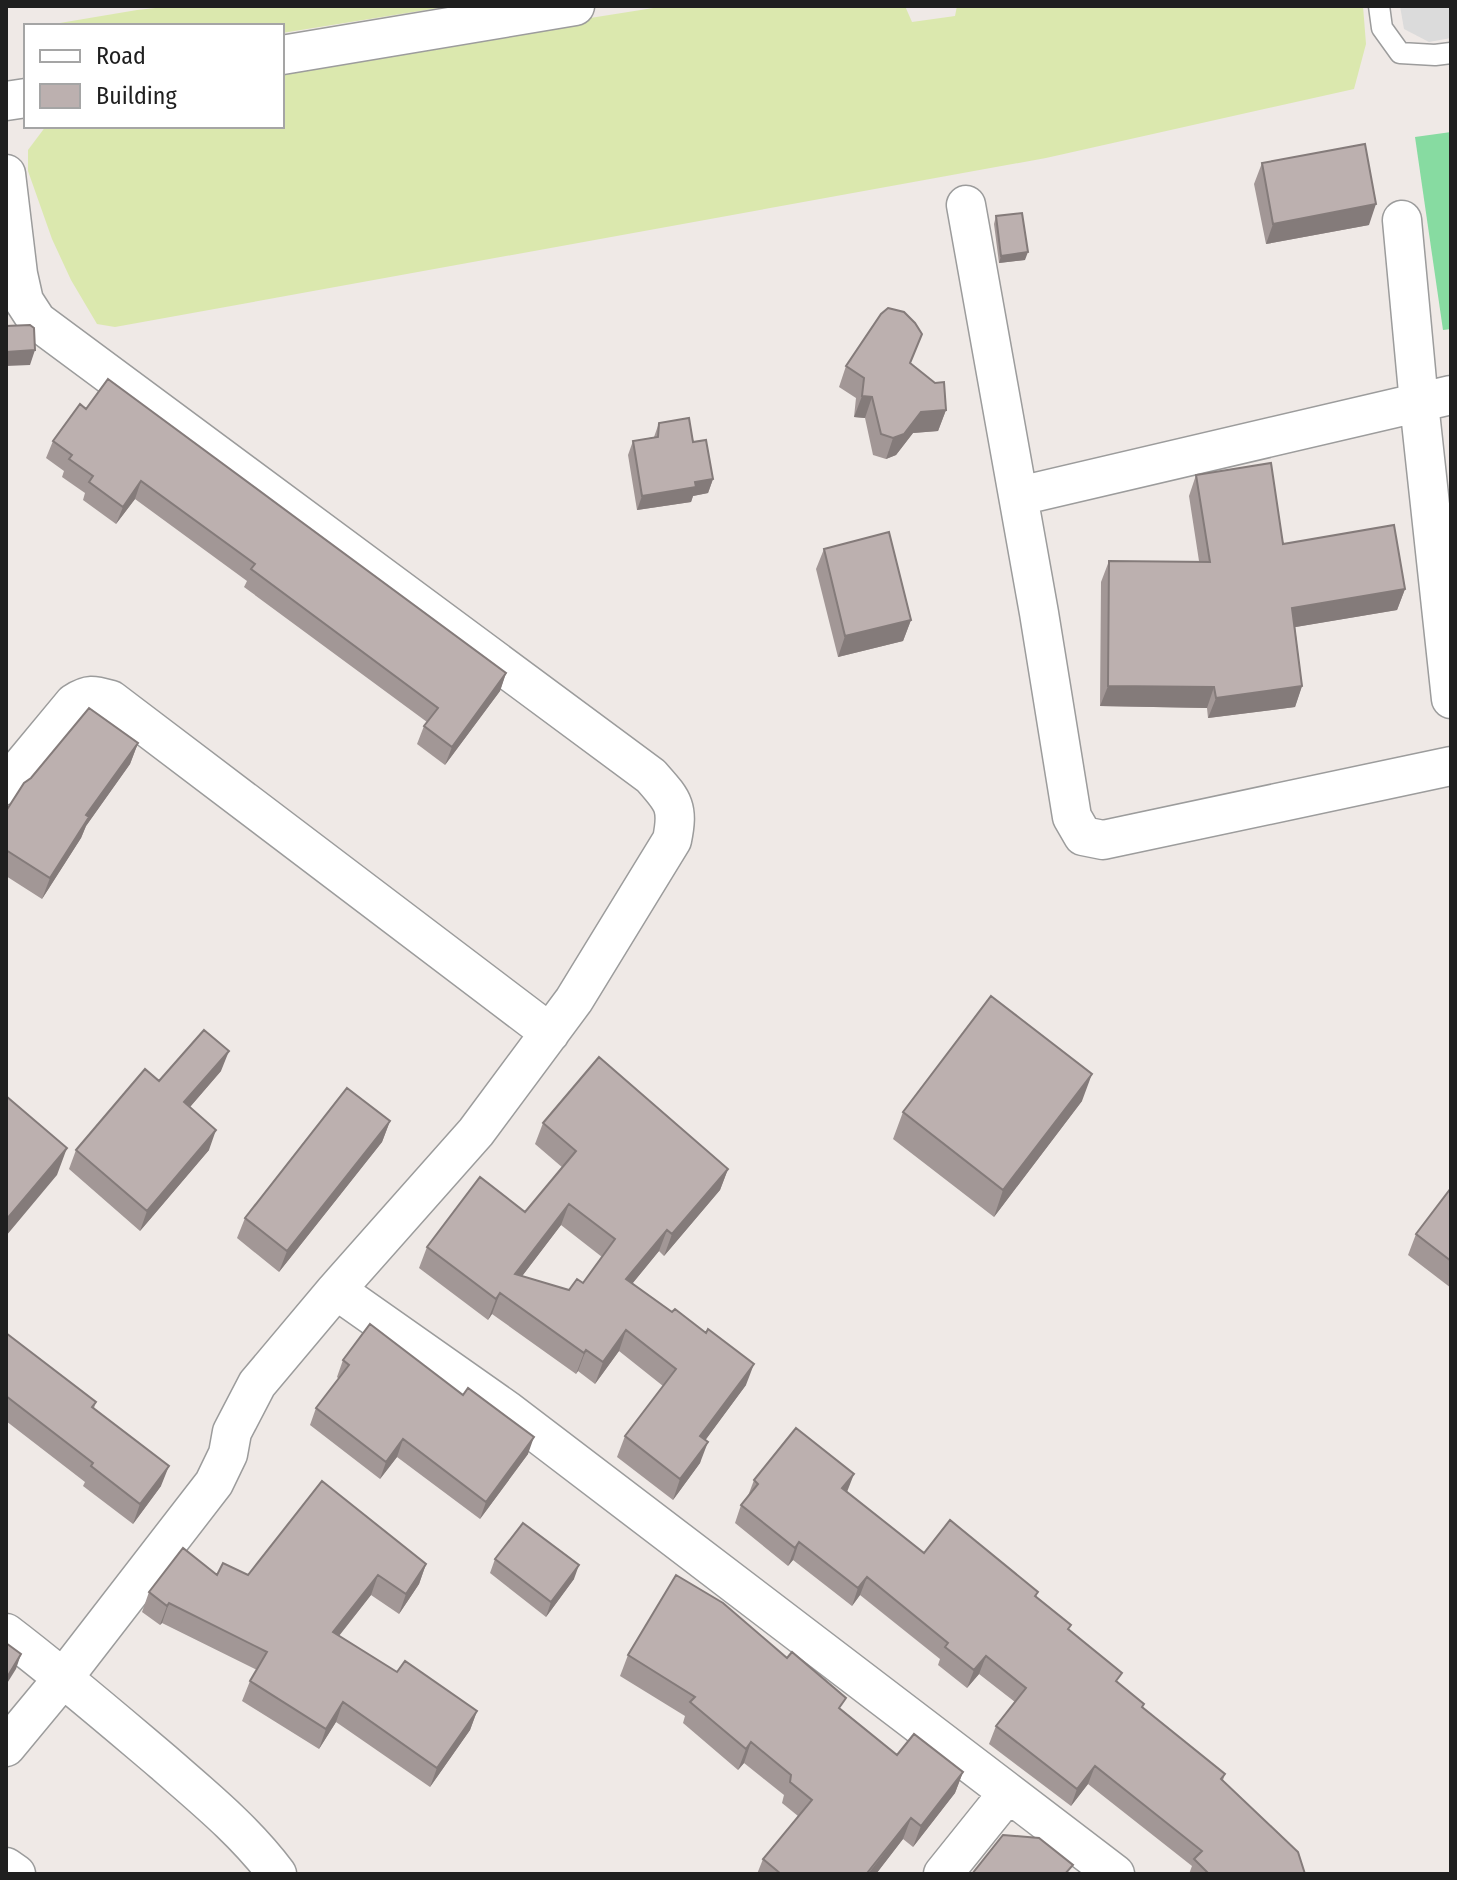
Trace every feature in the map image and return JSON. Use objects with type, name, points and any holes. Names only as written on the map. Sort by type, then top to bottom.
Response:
[{"type":"street","points":[[284,55],[575,6]]},
{"type":"street","points":[[6,174],[18,274],[24,301],[37,321],[651,776],[670,798],[676,818],[672,840],[574,1000],[476,1132],[257,1384],[232,1432],[228,1454],[214,1483],[6,1747]]},
{"type":"street","points":[[966,205],[1019,496],[1072,817],[1083,836],[1103,840],[1451,766]]},
{"type":"street","points":[[1402,220],[1435,399],[1451,699]]},
{"type":"street","points":[[1019,496],[1435,399]]},
{"type":"street","points":[[6,785],[74,703],[93,694],[111,700],[550,1033]]},
{"type":"street","points":[[336,1290],[508,1411],[1115,1874]]},
{"type":"street","points":[[6,1633],[64,1677],[222,1814],[265,1857],[277,1874]]},
{"type":"street","points":[[943,1874],[1008,1793]]},
{"type":"street","points":[[6,1867],[16,1874]]},
{"type":"lane","points":[[1379,6],[1382,28],[1400,53],[1451,53]]},
{"type":"green space","points":[[174,6],[451,6],[284,33],[284,24],[54,24]]},
{"type":"green space","points":[[666,6],[905,6],[912,22],[955,16],[957,6],[1363,6],[1366,44],[1354,89],[1046,158],[115,327],[97,324],[52,239],[28,171],[28,150],[44,128],[284,128],[284,67]]},
{"type":"green space","points":[[1451,132],[1451,329],[1443,330],[1415,137]]},
{"type":"shaded area","points":[[1400,6],[1451,6],[1451,38],[1429,42],[1404,29]]},
{"type":"building","points":[[1365,144],[1376,204],[1273,224],[1262,163]]},
{"type":"building","points":[[1022,213],[1028,252],[1001,256],[996,216]]},
{"type":"building","points":[[888,308],[904,312],[922,334],[910,363],[935,383],[944,382],[946,410],[921,412],[904,434],[893,438],[881,434],[872,397],[862,396],[864,378],[846,366]]},
{"type":"building","points":[[30,325],[34,328],[35,350],[6,352],[6,326]]},
{"type":"building","points":[[108,379],[506,673],[452,747],[424,726],[438,708],[251,569],[255,564],[141,481],[123,507],[89,482],[93,476],[69,459],[72,455],[53,441],[80,404],[86,409]]},
{"type":"building","points":[[689,418],[693,442],[706,440],[713,479],[695,482],[696,487],[642,496],[633,441],[658,437],[659,423]]},
{"type":"building","points":[[1271,463],[1283,544],[1394,525],[1405,589],[1292,608],[1302,686],[1216,698],[1214,687],[1108,686],[1109,561],[1210,562],[1196,475]]},
{"type":"building","points":[[889,532],[911,620],[845,636],[824,549]]},
{"type":"building","points":[[89,708],[138,743],[86,815],[89,817],[50,878],[6,850],[6,811],[24,783]]},
{"type":"building","points":[[991,996],[1092,1074],[1003,1190],[903,1112]]},
{"type":"building","points":[[204,1030],[229,1051],[184,1102],[216,1130],[147,1211],[76,1150],[145,1069],[159,1081]]},
{"type":"building","points":[[599,1057],[728,1169],[672,1234],[667,1230],[626,1279],[672,1312],[675,1309],[706,1333],[708,1329],[754,1364],[700,1436],[708,1442],[680,1479],[625,1436],[676,1369],[626,1330],[603,1362],[586,1350],[584,1353],[500,1293],[496,1299],[427,1247],[480,1177],[525,1212],[576,1151],[543,1123]],"holes":[[[569,1204],[615,1239],[583,1283],[577,1279],[569,1290],[515,1274]]]},
{"type":"building","points":[[347,1088],[390,1121],[287,1251],[245,1218]]},
{"type":"building","points":[[6,1096],[67,1148],[6,1220]]},
{"type":"building","points":[[1451,1188],[1451,1261],[1416,1234]]},
{"type":"building","points":[[370,1324],[463,1395],[468,1388],[534,1437],[486,1502],[403,1439],[386,1462],[316,1408],[349,1365],[343,1360]]},
{"type":"building","points":[[6,1333],[96,1402],[92,1407],[169,1466],[140,1504],[91,1466],[93,1463],[6,1396]]},
{"type":"building","points":[[796,1428],[854,1474],[842,1488],[924,1553],[950,1520],[1038,1592],[1035,1596],[1071,1625],[1068,1629],[1122,1673],[1116,1681],[1144,1704],[1142,1707],[1225,1774],[1221,1779],[1298,1852],[1305,1874],[1209,1874],[1194,1859],[1202,1851],[1095,1766],[1077,1789],[996,1726],[1026,1688],[986,1656],[974,1670],[945,1647],[948,1643],[867,1577],[858,1588],[799,1542],[795,1548],[741,1505],[758,1484],[754,1480]]},
{"type":"building","points":[[322,1481],[426,1564],[406,1594],[378,1575],[333,1632],[397,1672],[405,1661],[477,1711],[437,1768],[343,1702],[326,1729],[250,1681],[267,1652],[169,1603],[167,1606],[149,1592],[183,1548],[217,1575],[223,1563],[248,1575]]},
{"type":"building","points":[[523,1523],[579,1565],[551,1602],[495,1559]]},
{"type":"building","points":[[676,1575],[723,1603],[787,1658],[792,1652],[846,1698],[839,1708],[897,1755],[914,1734],[963,1772],[921,1826],[911,1818],[868,1872],[871,1874],[781,1874],[763,1859],[812,1800],[790,1782],[791,1775],[751,1742],[746,1749],[690,1702],[695,1697],[628,1655]]},
{"type":"building","points":[[6,1643],[21,1654],[6,1679]]},
{"type":"building","points":[[1003,1835],[1039,1838],[1073,1865],[1065,1874],[972,1874]]}]
